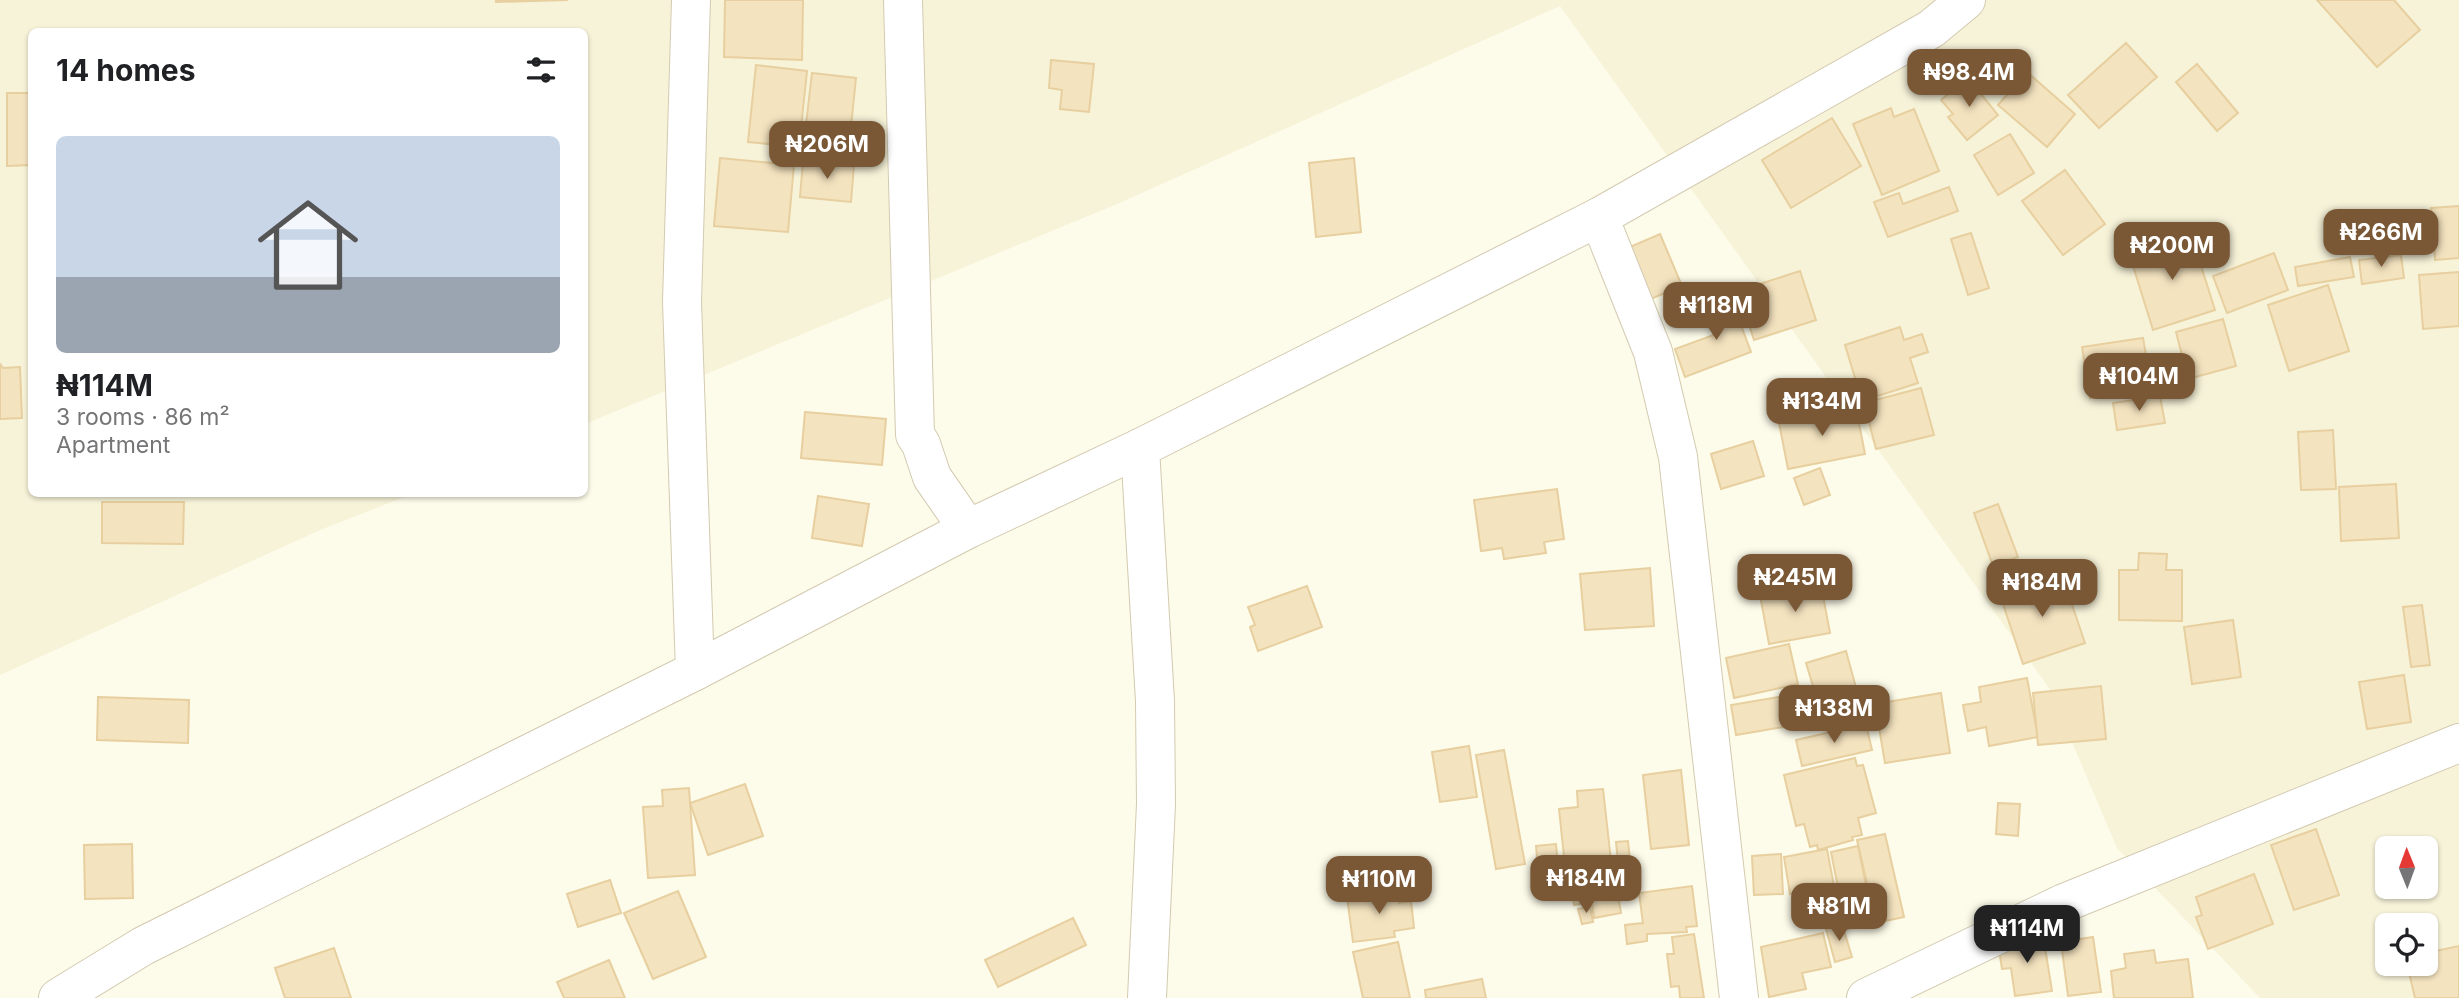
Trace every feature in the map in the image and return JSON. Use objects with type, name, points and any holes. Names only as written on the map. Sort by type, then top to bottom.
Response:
[{"type":"street","points":[[691,0],[682,302],[695,671]]},
{"type":"street","points":[[903,0],[915,435],[921,444],[932,477],[968,529]]},
{"type":"street","points":[[58,998],[143,946],[695,671],[968,529],[1140,448],[1599,217],[1931,29],[1966,0]]},
{"type":"street","points":[[1599,217],[1653,352],[1678,457],[1739,998]]},
{"type":"street","points":[[1140,448],[1155,701],[1156,804],[1147,998]]},
{"type":"street","points":[[1866,998],[2064,903],[2459,743]]},
{"type":"shaded area","points":[[0,0],[2459,0],[2459,998],[2260,998],[2117,848],[2049,688],[1560,6],[1117,204],[588,423],[588,28],[28,28],[28,497],[404,497],[320,530],[0,675]]},
{"type":"building","points":[[496,0],[568,0],[496,2]]},
{"type":"building","points":[[725,0],[803,0],[802,60],[724,57]]},
{"type":"building","points":[[2317,0],[2394,0],[2420,30],[2377,67]]},
{"type":"building","points":[[2126,43],[2157,77],[2099,128],[2068,95]]},
{"type":"building","points":[[1051,60],[1094,64],[1089,112],[1060,109],[1062,90],[1049,88]]},
{"type":"building","points":[[2197,64],[2238,113],[2217,131],[2176,82]]},
{"type":"building","points":[[756,65],[807,71],[799,147],[748,142]]},
{"type":"building","points":[[2027,72],[2075,114],[2047,147],[1998,105]]},
{"type":"building","points":[[812,73],[856,78],[848,155],[803,150]]},
{"type":"building","points":[[1968,78],[1998,115],[1967,140],[1948,117],[1953,114],[1941,100]]},
{"type":"building","points":[[7,93],[28,93],[28,165],[7,166]]},
{"type":"building","points":[[1891,108],[1894,117],[1914,109],[1939,171],[1882,195],[1853,124]]},
{"type":"building","points":[[1832,118],[1861,166],[1791,208],[1762,160]]},
{"type":"building","points":[[2010,134],[2034,173],[1998,195],[1974,155]]},
{"type":"building","points":[[720,158],[794,165],[788,232],[714,226]]},
{"type":"building","points":[[1354,158],[1361,232],[1316,237],[1309,163]]},
{"type":"building","points":[[803,161],[854,165],[851,202],[800,197]]},
{"type":"building","points":[[2065,170],[2105,224],[2063,255],[2022,201]]},
{"type":"building","points":[[1949,187],[1958,211],[1888,237],[1874,202],[1899,193],[1903,204]]},
{"type":"building","points":[[2459,206],[2459,258],[2435,260],[2431,208]]},
{"type":"building","points":[[1971,233],[1989,288],[1968,295],[1951,239]]},
{"type":"building","points":[[1660,234],[1682,286],[1646,301],[1623,250]]},
{"type":"building","points":[[2191,234],[2215,310],[2153,330],[2129,253]]},
{"type":"building","points":[[2274,253],[2288,290],[2227,313],[2213,276]]},
{"type":"building","points":[[2401,255],[2404,278],[2362,284],[2359,260]]},
{"type":"building","points":[[2350,257],[2354,277],[2298,286],[2295,267]]},
{"type":"building","points":[[1800,271],[1816,320],[1754,340],[1738,291]]},
{"type":"building","points":[[2459,272],[2459,326],[2423,329],[2419,275]]},
{"type":"building","points":[[2328,285],[2349,351],[2289,371],[2268,305]]},
{"type":"building","points":[[1730,296],[1751,352],[1685,377],[1675,349],[1719,333],[1709,304]]},
{"type":"building","points":[[2223,319],[2236,366],[2188,379],[2176,332]]},
{"type":"building","points":[[1900,327],[1904,340],[1922,334],[1928,352],[1910,358],[1918,383],[1862,401],[1845,345]]},
{"type":"building","points":[[2143,338],[2152,388],[2090,398],[2082,347]]},
{"type":"building","points":[[0,364],[3,368],[20,367],[22,418],[0,419]]},
{"type":"building","points":[[1921,388],[1934,435],[1876,449],[1864,403]]},
{"type":"building","points":[[2160,396],[2165,423],[2117,430],[2113,403]]},
{"type":"building","points":[[1856,408],[1865,454],[1788,469],[1779,423]]},
{"type":"building","points":[[805,412],[886,419],[882,465],[801,458]]},
{"type":"building","points":[[2333,430],[2336,489],[2301,490],[2298,432]]},
{"type":"building","points":[[1753,441],[1764,476],[1721,489],[1711,454]]},
{"type":"building","points":[[1820,468],[1830,495],[1804,505],[1794,478]]},
{"type":"building","points":[[2396,484],[2399,538],[2341,541],[2339,487]]},
{"type":"building","points":[[1557,489],[1564,539],[1544,542],[1546,553],[1504,559],[1502,548],[1481,551],[1474,500]]},
{"type":"building","points":[[818,496],[869,504],[862,546],[812,538]]},
{"type":"building","points":[[102,502],[184,502],[183,544],[102,543]]},
{"type":"building","points":[[1998,504],[2018,557],[1993,566],[1974,513]]},
{"type":"building","points":[[2139,553],[2167,554],[2166,570],[2182,570],[2182,621],[2119,620],[2119,570],[2138,570]]},
{"type":"building","points":[[1650,568],[1654,626],[1585,630],[1580,574]]},
{"type":"building","points":[[2062,575],[2085,643],[2023,664],[2000,595]]},
{"type":"building","points":[[1821,585],[1830,633],[1769,644],[1760,595]]},
{"type":"building","points":[[1307,586],[1322,627],[1258,651],[1250,627],[1255,625],[1248,607]]},
{"type":"building","points":[[2422,605],[2430,665],[2411,667],[2403,607]]},
{"type":"building","points":[[2233,620],[2241,677],[2192,684],[2184,627]]},
{"type":"building","points":[[1789,644],[1798,684],[1734,698],[1726,658]]},
{"type":"building","points":[[1846,651],[1860,702],[1821,713],[1806,663]]},
{"type":"building","points":[[2404,675],[2411,722],[2367,729],[2359,682]]},
{"type":"building","points":[[2027,678],[2038,737],[1989,746],[1986,727],[1968,731],[1963,705],[1981,702],[1979,687]]},
{"type":"building","points":[[2101,686],[2106,739],[2038,745],[2033,693]]},
{"type":"building","points":[[1802,693],[1807,723],[1736,735],[1731,705]]},
{"type":"building","points":[[1941,693],[1950,753],[1885,763],[1875,704]]},
{"type":"building","points":[[98,697],[189,700],[188,743],[97,740]]},
{"type":"building","points":[[1866,724],[1872,750],[1802,766],[1796,740]]},
{"type":"building","points":[[1469,746],[1477,797],[1440,802],[1432,752]]},
{"type":"building","points":[[1504,750],[1525,864],[1496,869],[1476,755]]},
{"type":"building","points":[[1855,758],[1857,766],[1863,765],[1876,813],[1858,818],[1862,835],[1852,837],[1853,840],[1818,850],[1817,845],[1810,847],[1804,824],[1796,826],[1784,775]]},
{"type":"building","points":[[1681,770],[1689,845],[1651,849],[1643,775]]},
{"type":"building","points":[[745,784],[763,836],[708,855],[690,803]]},
{"type":"building","points":[[689,788],[695,875],[648,878],[643,807],[663,806],[662,790]]},
{"type":"building","points":[[1603,789],[1611,861],[1565,866],[1559,809],[1578,807],[1577,791]]},
{"type":"building","points":[[1998,803],[2020,804],[2018,836],[1996,834]]},
{"type":"building","points":[[2316,829],[2339,895],[2294,910],[2271,845]]},
{"type":"building","points":[[1885,834],[1904,917],[1876,923],[1857,840]]},
{"type":"building","points":[[1628,841],[1630,861],[1618,862],[1616,842]]},
{"type":"building","points":[[132,844],[133,898],[85,899],[84,845]]},
{"type":"building","points":[[1556,844],[1558,867],[1538,869],[1536,846]]},
{"type":"building","points":[[1858,846],[1874,924],[1846,929],[1831,852]]},
{"type":"building","points":[[1827,849],[1834,886],[1790,894],[1784,857]]},
{"type":"building","points":[[1781,854],[1783,894],[1754,895],[1752,856]]},
{"type":"building","points":[[1613,866],[1621,913],[1594,918],[1586,871]]},
{"type":"building","points":[[1581,869],[1587,903],[1574,905],[1568,871]]},
{"type":"building","points":[[2254,874],[2273,924],[2208,949],[2196,917],[2202,915],[2196,897]]},
{"type":"building","points":[[610,880],[621,913],[578,927],[567,894]]},
{"type":"building","points":[[1692,886],[1697,926],[1686,927],[1687,932],[1647,934],[1647,941],[1627,944],[1625,925],[1643,923],[1639,893]]},
{"type":"building","points":[[1398,890],[1399,903],[1411,901],[1414,928],[1394,931],[1395,937],[1353,942],[1347,897]]},
{"type":"building","points":[[678,891],[706,957],[653,979],[624,913]]},
{"type":"building","points":[[1590,907],[1593,922],[1582,924],[1578,909]]},
{"type":"building","points":[[1073,918],[1086,945],[998,987],[985,960]]},
{"type":"building","points":[[1842,924],[1852,957],[1835,962],[1826,929]]},
{"type":"building","points":[[1823,933],[1831,967],[1802,973],[1806,989],[1769,997],[1761,947]]},
{"type":"building","points":[[1694,934],[1704,998],[1680,998],[1679,986],[1671,987],[1667,954],[1674,954],[1672,937]]},
{"type":"building","points":[[2043,935],[2052,991],[2015,996],[2011,968],[2002,969],[1998,943]]},
{"type":"building","points":[[2093,937],[2101,992],[2068,996],[2061,942]]},
{"type":"building","points":[[1398,942],[1410,998],[1363,998],[1353,952]]},
{"type":"building","points":[[2459,946],[2459,998],[2415,998],[2410,976],[2438,976],[2438,950]]},
{"type":"building","points":[[334,948],[351,998],[285,998],[275,968]]},
{"type":"building","points":[[2154,950],[2156,963],[2188,959],[2193,998],[2114,998],[2111,971],[2126,968],[2124,954]]},
{"type":"building","points":[[609,960],[625,998],[564,998],[557,982]]},
{"type":"building","points":[[1482,979],[1486,998],[1426,998],[1425,990]]}]
